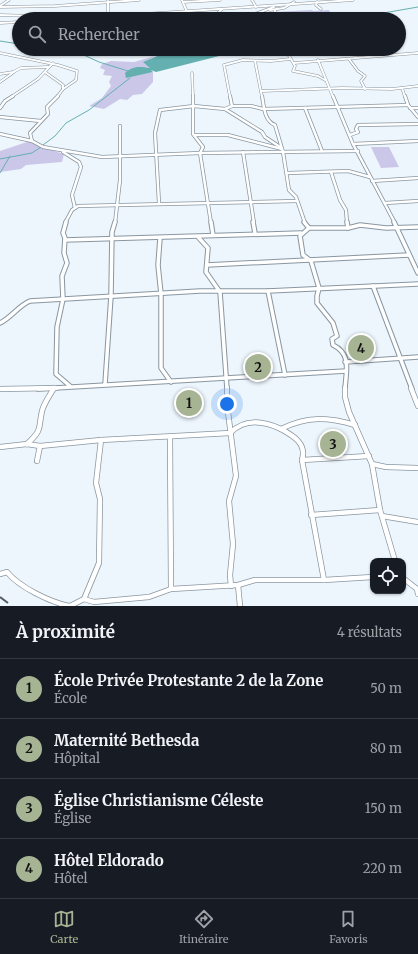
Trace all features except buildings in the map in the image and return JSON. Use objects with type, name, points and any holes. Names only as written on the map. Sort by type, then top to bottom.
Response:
[{"type":"street","points":[[0,6],[9,0]]},
{"type":"street","points":[[0,6],[55,6],[108,1],[139,0]]},
{"type":"street","points":[[220,0],[182,1],[187,12],[252,8],[275,10],[298,0]]},
{"type":"street","points":[[252,0],[256,7]]},
{"type":"street","points":[[252,8],[317,1],[353,0]]},
{"type":"street","points":[[108,1],[108,12]]},
{"type":"street","points":[[261,12],[281,1]]},
{"type":"street","points":[[317,1],[316,5],[321,9]]},
{"type":"street","points":[[274,6],[294,2]]},
{"type":"street","points":[[274,6],[275,10]]},
{"type":"street","points":[[219,12],[222,9]]},
{"type":"street","points":[[0,15],[12,18]]},
{"type":"street","points":[[0,23],[12,22]]},
{"type":"street","points":[[0,53],[12,55]]},
{"type":"street","points":[[406,54],[418,53]]},
{"type":"street","points":[[14,56],[78,71],[76,80],[63,89],[62,92],[47,107],[48,114],[30,133],[32,141]]},
{"type":"street","points":[[288,56],[294,62]]},
{"type":"street","points":[[284,60],[294,62],[384,56]]},
{"type":"street","points":[[232,106],[224,65],[241,60],[255,61],[290,59]]},
{"type":"street","points":[[349,59],[358,71],[365,76],[361,81],[365,89]]},
{"type":"street","points":[[318,60],[354,144],[371,179],[385,203],[418,272]]},
{"type":"street","points":[[255,61],[267,119],[275,125],[283,150],[288,173],[289,190],[297,201],[304,222],[310,228]]},
{"type":"street","points":[[294,62],[295,66],[293,70],[295,72],[304,75],[321,76],[326,80]]},
{"type":"street","points":[[0,108],[4,101],[25,88],[53,64]]},
{"type":"street","points":[[0,82],[7,75],[21,68],[48,67]]},
{"type":"street","points":[[45,72],[60,81],[63,85],[63,89]]},
{"type":"street","points":[[0,73],[7,75]]},
{"type":"street","points":[[192,74],[191,83],[194,106],[193,134],[204,147],[200,153],[209,202],[213,235]]},
{"type":"street","points":[[262,91],[402,88],[418,86]]},
{"type":"street","points":[[402,88],[408,105],[418,118]]},
{"type":"street","points":[[0,100],[4,101]]},
{"type":"street","points":[[225,109],[232,106],[250,106],[265,109],[408,105]]},
{"type":"street","points":[[160,204],[158,154],[155,134],[160,110],[194,106],[225,109],[262,132],[265,137],[283,150]]},
{"type":"street","points":[[305,108],[322,150]]},
{"type":"street","points":[[410,108],[418,108]]},
{"type":"street","points":[[0,117],[41,121]]},
{"type":"street","points":[[350,135],[358,132],[356,129],[358,125],[418,124]]},
{"type":"street","points":[[105,384],[112,296],[112,232],[115,225],[118,206],[120,126]]},
{"type":"street","points":[[195,135],[208,133],[220,134],[247,139],[283,150]]},
{"type":"street","points":[[0,134],[32,141],[43,147],[102,157],[120,155],[283,150],[358,151]]},
{"type":"street","points":[[354,144],[418,141]]},
{"type":"street","points":[[62,151],[79,162],[81,167],[72,195],[75,208]]},
{"type":"street","points":[[243,152],[249,202],[255,233]]},
{"type":"street","points":[[331,172],[340,200],[346,210],[345,214],[348,228]]},
{"type":"street","points":[[288,173],[354,172],[371,179],[418,178]]},
{"type":"street","points":[[70,386],[56,374],[57,327],[63,299],[62,276],[67,259],[64,253],[65,240],[63,228],[72,210],[75,208],[209,202],[297,201]]},
{"type":"street","points":[[385,203],[418,201]]},
{"type":"street","points":[[65,240],[112,240],[198,237],[255,233],[301,233],[310,228],[348,228],[360,225],[396,228],[418,226]]},
{"type":"street","points":[[301,233],[300,241],[303,254],[311,261],[319,288],[317,294],[319,307],[333,322],[337,330],[337,336],[332,339],[333,345],[341,348],[346,356],[345,397],[372,464],[380,510],[394,558]]},
{"type":"street","points":[[198,237],[208,248],[206,272],[220,292],[227,378],[226,404],[236,476],[230,501],[233,544],[230,575],[231,586]]},
{"type":"street","points":[[160,238],[158,265],[161,294],[161,368],[171,382]]},
{"type":"street","points":[[207,265],[409,255]]},
{"type":"street","points":[[0,323],[10,318],[20,305],[30,301],[200,291],[268,291],[418,284]]},
{"type":"street","points":[[373,286],[418,406]]},
{"type":"street","points":[[268,291],[285,375]]},
{"type":"street","points":[[345,362],[418,357]]},
{"type":"street","points":[[0,389],[54,388],[105,384],[171,382],[346,371]]},
{"type":"street","points":[[27,444],[37,434],[41,426],[42,410],[54,388]]},
{"type":"street","points":[[281,428],[310,417],[331,418],[355,425]]},
{"type":"street","points":[[0,447],[27,444],[40,446],[102,440],[230,433],[241,424],[253,422],[270,424],[281,428],[295,438],[304,447],[302,460],[324,580]]},
{"type":"street","points":[[170,437],[171,588]]},
{"type":"street","points":[[0,574],[7,572],[14,581],[59,604],[70,606],[84,599],[99,563],[100,500],[96,483],[97,465],[102,440]]},
{"type":"street","points":[[37,461],[40,446]]},
{"type":"street","points":[[302,460],[369,456]]},
{"type":"street","points":[[372,464],[386,467],[418,468]]},
{"type":"street","points":[[311,515],[380,510]]},
{"type":"street","points":[[382,516],[390,517],[398,521],[418,522]]},
{"type":"street","points":[[84,599],[94,602],[149,597],[171,588],[238,586],[255,580],[324,580],[370,577]]},
{"type":"street","points":[[406,581],[418,591]]},
{"type":"street","points":[[238,586],[240,606]]},
{"type":"shaded area","points":[[329,10],[330,12],[276,12]]},
{"type":"shaded area","points":[[155,56],[144,62],[151,68],[136,75],[153,72],[153,82],[142,94],[133,95],[127,100],[120,99],[104,109],[89,106],[102,98],[111,86],[109,82],[112,76],[103,75],[105,70],[100,68],[102,64],[111,61],[134,62]]},
{"type":"shaded area","points":[[157,56],[219,56],[156,72],[151,70],[153,72],[126,78],[125,73],[128,70],[137,67],[150,68],[143,62]]},
{"type":"shaded area","points":[[30,141],[38,146],[64,154],[62,162],[26,165],[21,169],[0,172],[0,151]]},
{"type":"shaded area","points":[[371,147],[389,147],[399,167],[381,168]]},
{"type":"waterway","points":[[389,12],[418,7]]},
{"type":"waterway","points":[[0,41],[12,43]]},
{"type":"waterway","points":[[86,56],[99,62],[128,71]]},
{"type":"waterway","points":[[43,145],[55,136],[66,123],[89,110],[130,78]]},
{"type":"waterway","points":[[9,157],[32,153],[41,147]]},
{"type":"waterway","points":[[0,159],[9,157]]},
{"type":"waterway","points":[[0,173],[9,157]]},
{"type":"railway","points":[[0,597],[12,606]]},
{"type":"place","name":"Hôtel Eldorado","points":[[361,348]]},
{"type":"place","name":"Maternité Bethesda","points":[[258,367]]},
{"type":"place","name":"École Privée Protestante 2 de la Zone","points":[[189,403]]},
{"type":"place","name":"Église Christianisme Céleste","points":[[333,444]]}]
